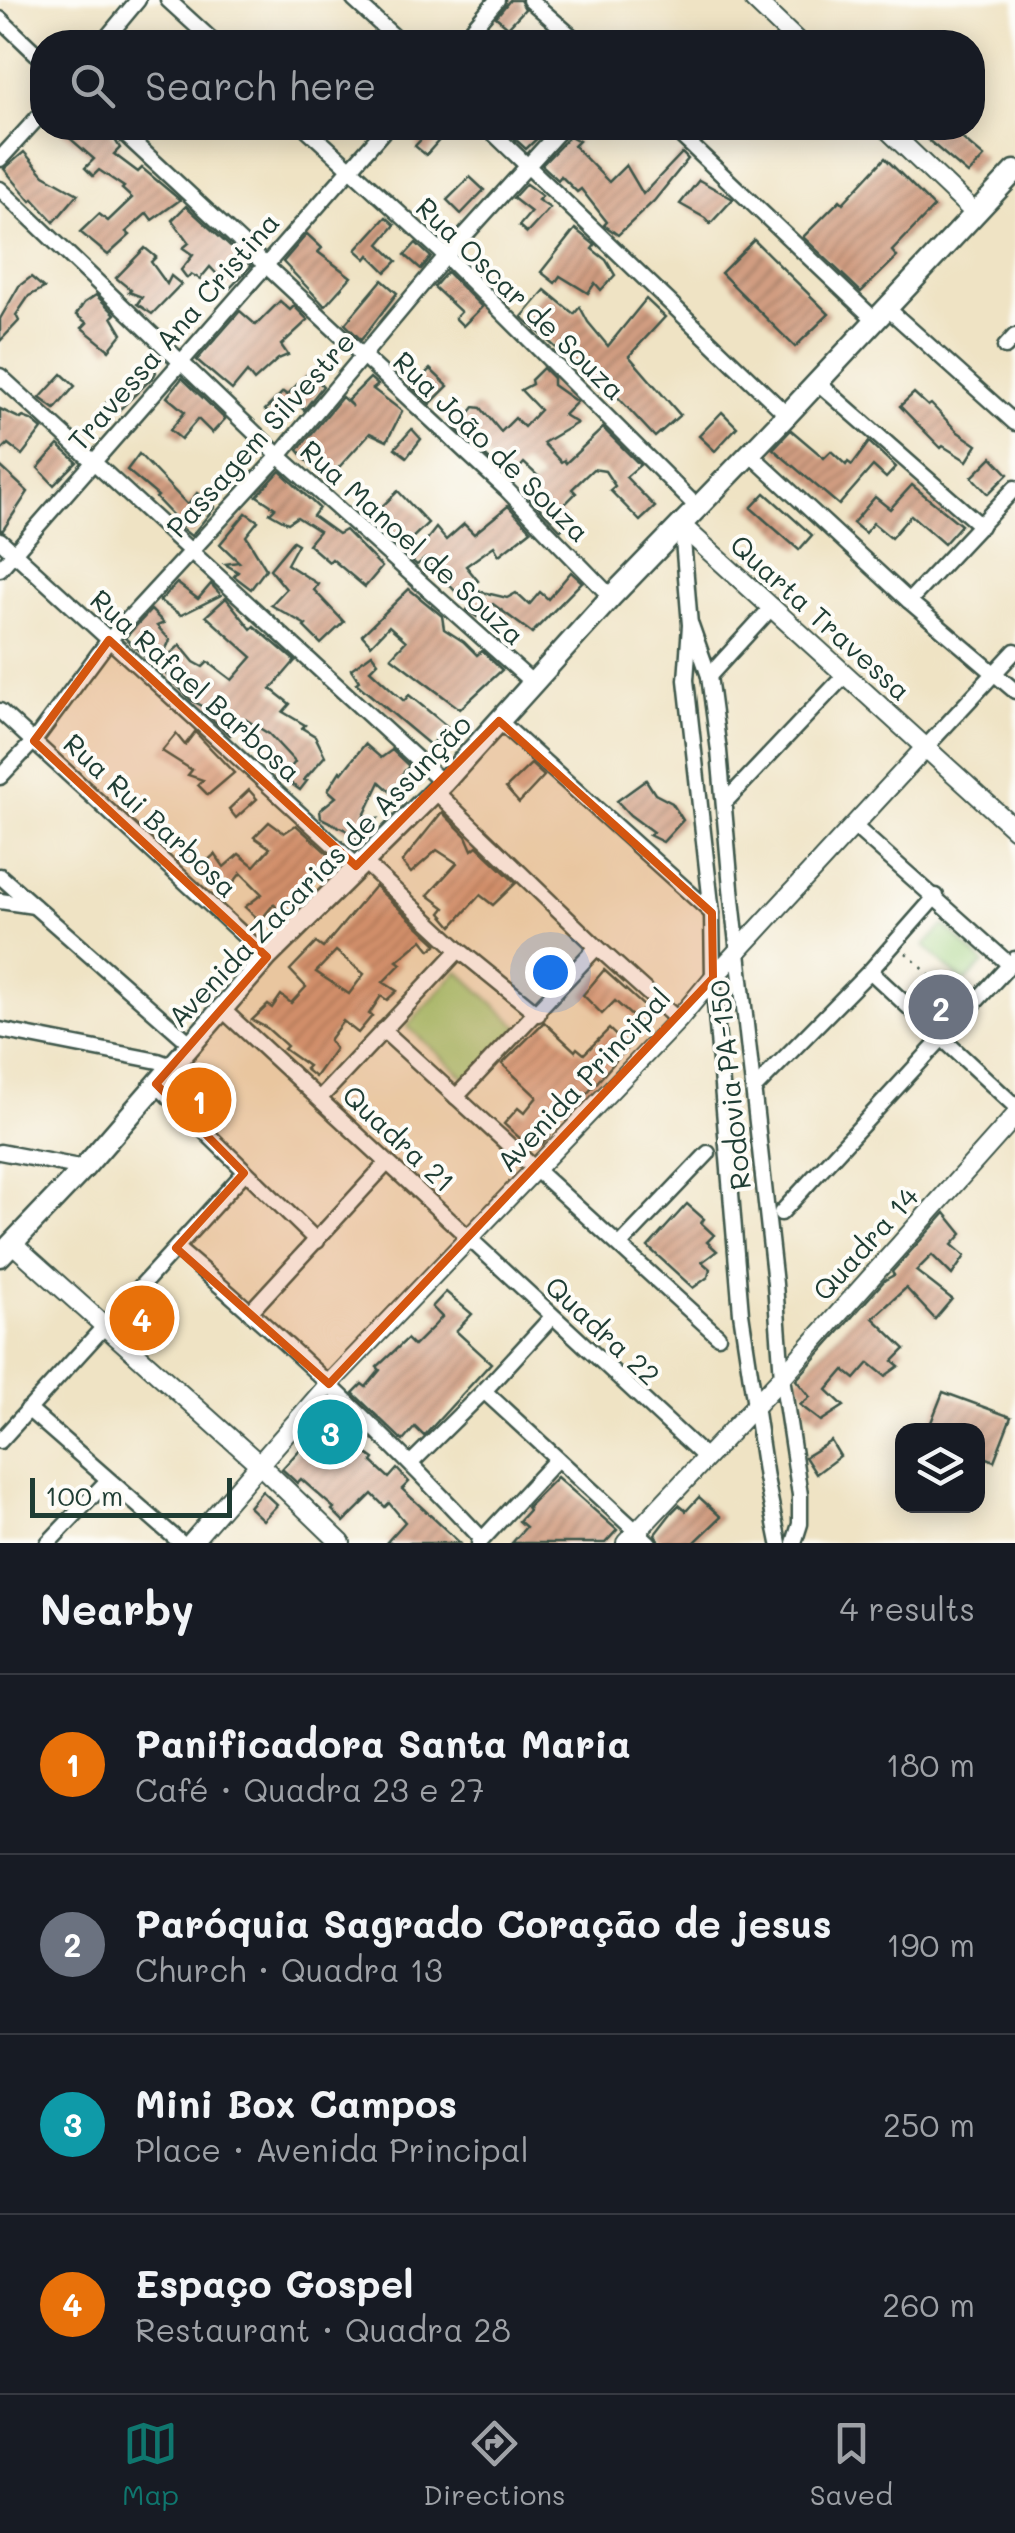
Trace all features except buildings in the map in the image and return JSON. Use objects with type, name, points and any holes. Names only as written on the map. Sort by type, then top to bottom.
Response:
[{"type":"main road","name":"Avenida Zacarias de Assunção","points":[[6,1249],[84,1168],[267,957],[439,787],[611,596],[682,527],[1015,171]]},
{"type":"street","points":[[113,30],[138,0]]},
{"type":"street","points":[[168,0],[201,30]]},
{"type":"street","points":[[354,0],[387,30]]},
{"type":"street","points":[[471,30],[497,0]]},
{"type":"street","points":[[530,0],[564,30]]},
{"type":"street","points":[[754,0],[785,30]]},
{"type":"street","points":[[0,19],[30,48]]},
{"type":"street","points":[[0,159],[30,126]]},
{"type":"street","name":"Rua João de Souza","points":[[131,140],[506,489],[611,596]]},
{"type":"street","name":"Rua Oscar de Souza","points":[[319,140],[446,256],[698,508]]},
{"type":"street","name":"Travessa Ana Cristina","points":[[0,568],[375,140]]},
{"type":"street","points":[[500,140],[787,415]]},
{"type":"street","name":"Passagem Silvestre","points":[[0,778],[34,741],[109,640],[279,456],[446,256],[551,140]]},
{"type":"street","points":[[686,140],[882,314],[1015,423]]},
{"type":"street","points":[[899,140],[975,213]]},
{"type":"street","name":"Rua Manoel de Souza","points":[[0,189],[279,456],[534,684]]},
{"type":"street","points":[[0,376],[439,787],[597,948],[678,1020]]},
{"type":"street","points":[[817,382],[980,526]]},
{"type":"street","points":[[750,454],[1015,692]]},
{"type":"street","points":[[909,600],[1015,488]]},
{"type":"street","name":"Quarta Travessa","points":[[682,527],[1015,830]]},
{"type":"street","name":"Rodovia PA-150","points":[[682,527],[690,625],[686,680],[712,914],[713,978],[742,1313],[780,1543]]},
{"type":"street","name":"Rua Rafael Barbosa","points":[[0,540],[360,864],[538,1014]]},
{"type":"street","points":[[709,676],[773,606]]},
{"type":"street","name":"Rodovia PA-150","points":[[690,625],[709,676],[724,803],[782,1376],[800,1495],[800,1524],[794,1543]]},
{"type":"street","name":"Avenida Principal","points":[[191,1543],[329,1384],[678,1020],[1015,651]]},
{"type":"street","points":[[724,803],[846,674]]},
{"type":"street","name":"Rua Rui Barbosa","points":[[0,711],[267,957]]},
{"type":"street","points":[[499,721],[712,914]]},
{"type":"street","points":[[781,1213],[1013,962],[853,825]]},
{"type":"street","points":[[0,876],[190,1044]]},
{"type":"street","points":[[755,1088],[870,971],[936,896]]},
{"type":"street","points":[[0,901],[34,907]]},
{"type":"street","points":[[456,1097],[597,948]]},
{"type":"street","name":"Quadra 21","points":[[459,950],[320,1098],[386,1164],[468,1236]]},
{"type":"street","points":[[870,971],[1015,1106]]},
{"type":"street","points":[[222,1009],[320,1098]]},
{"type":"street","points":[[0,1030],[172,1066]]},
{"type":"street","points":[[383,1030],[718,1336]]},
{"type":"street","points":[[156,1084],[316,1240]]},
{"type":"street","name":"Quadra 14","points":[[637,1539],[1015,1116]]},
{"type":"street","points":[[0,1152],[84,1168]]},
{"type":"street","points":[[621,1244],[708,1152]]},
{"type":"street","points":[[251,1311],[386,1164]]},
{"type":"street","points":[[0,1441],[244,1172]]},
{"type":"street","name":"Quadra 22","points":[[468,1236],[551,1318],[706,1458]]},
{"type":"street","points":[[176,1248],[251,1311],[411,1463],[480,1541],[557,1459]]},
{"type":"street","points":[[6,1249],[102,1325],[341,1543]]},
{"type":"street","points":[[411,1463],[551,1318]]},
{"type":"street","points":[[484,1391],[637,1539]]},
{"type":"street","points":[[28,1410],[180,1543]]},
{"type":"street","points":[[48,1543],[108,1480]]},
{"type":"path","points":[[895,942],[934,979]]},
{"type":"path","points":[[905,992],[934,979],[970,990]]},
{"type":"highlighted area","points":[[109,640],[356,866],[499,721],[712,913],[713,978],[329,1384],[176,1248],[244,1173],[156,1084],[267,957],[34,741]]},
{"type":"green space","points":[[944,925],[984,963],[964,983],[924,946]]},
{"type":"green space","points":[[458,971],[520,1028],[470,1083],[407,1026]]},
{"type":"place","name":"Paróquia Sagrado Coração de jesus","points":[[941,1007]]},
{"type":"place","name":"Panificadora Santa Maria","points":[[199,1100]]},
{"type":"place","name":"Espaço Gospel","points":[[142,1318]]},
{"type":"place","name":"Mini Box Campos","points":[[330,1432]]}]
